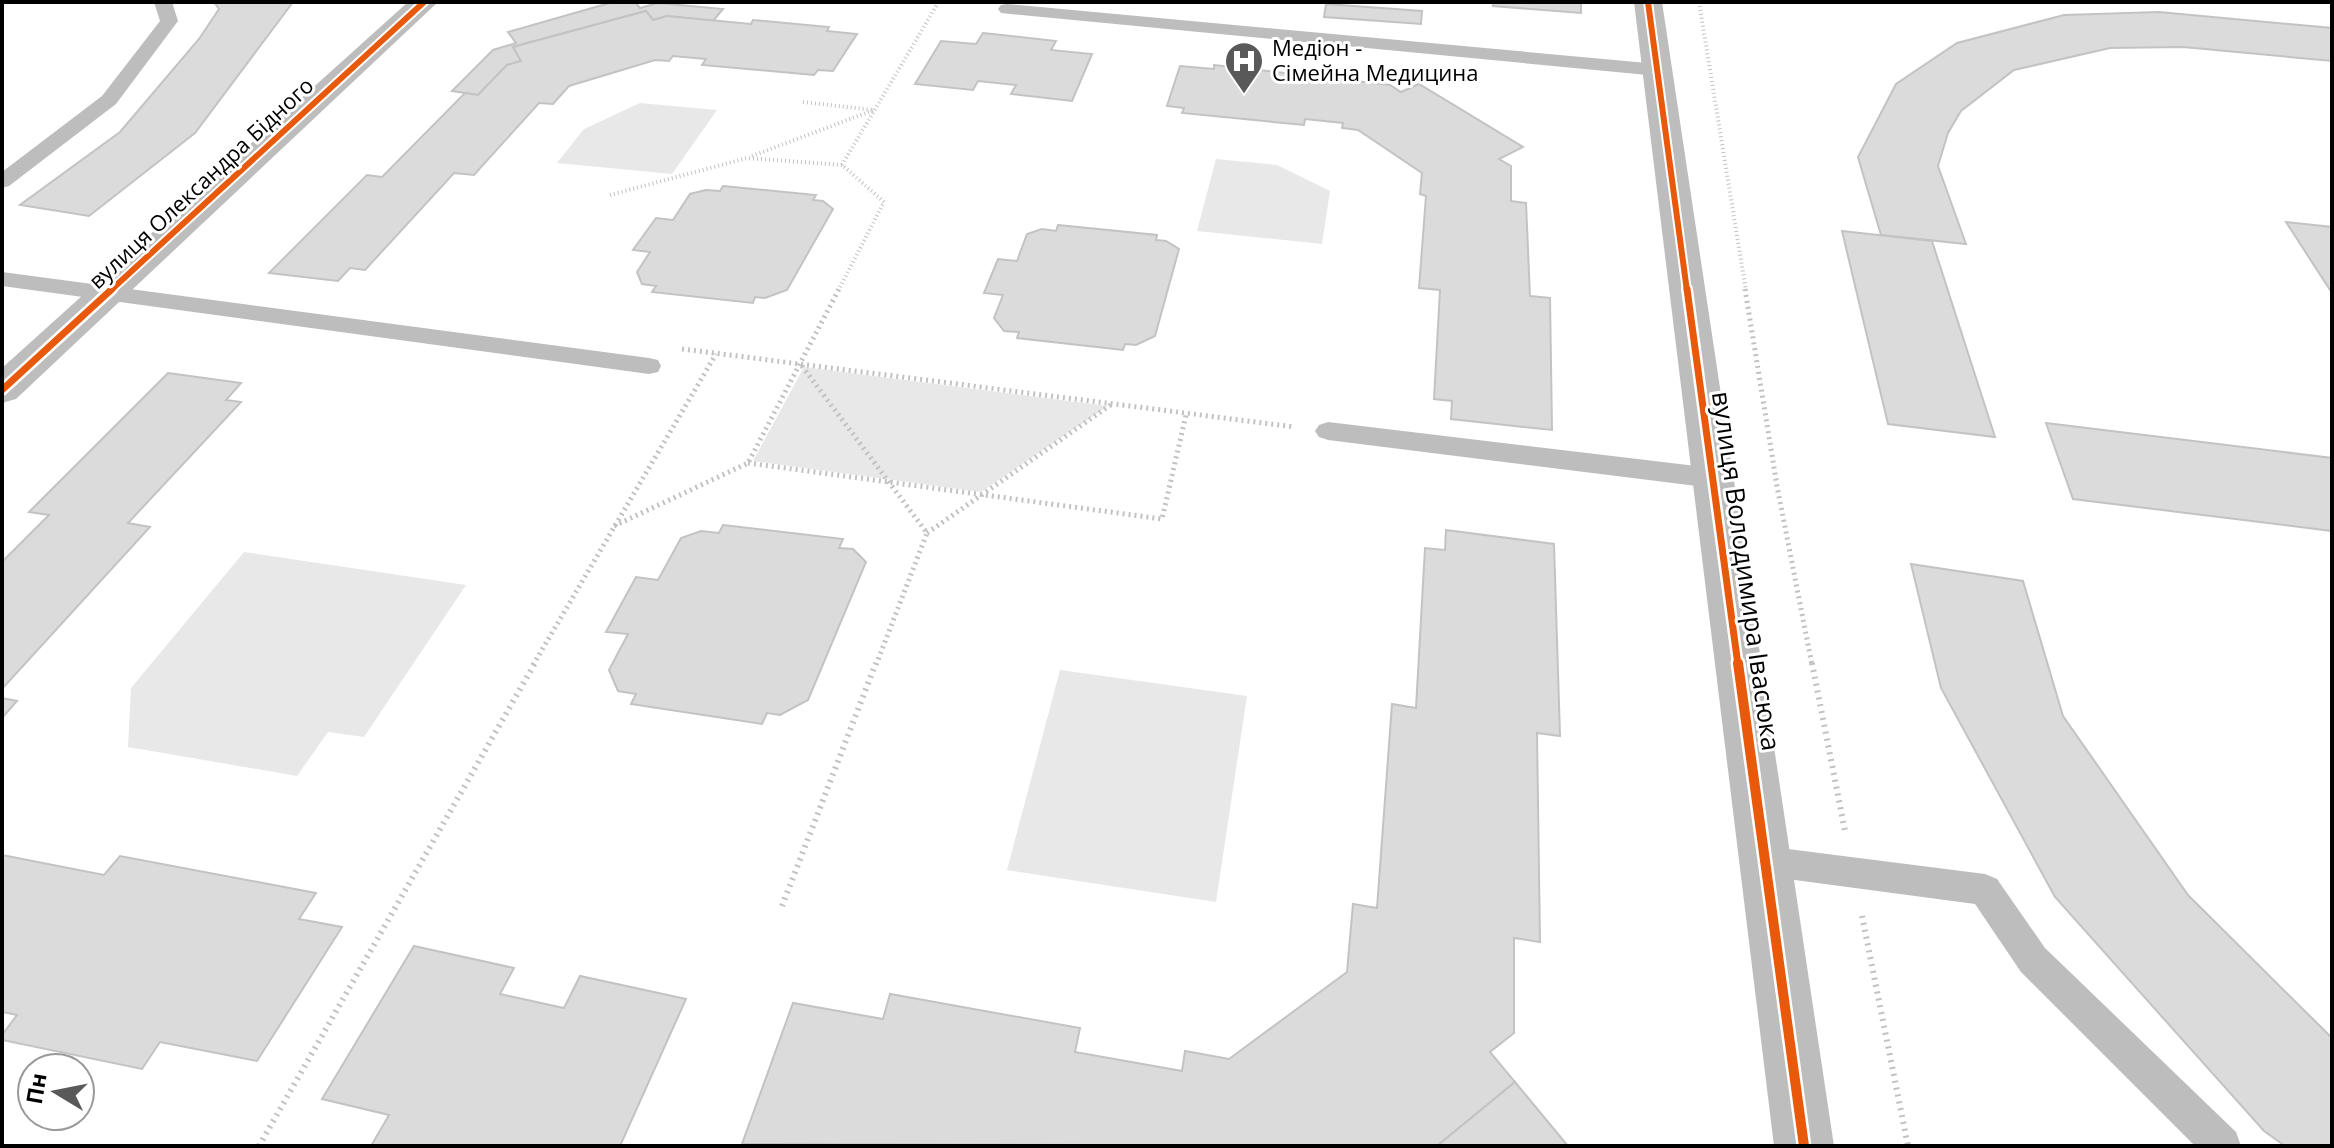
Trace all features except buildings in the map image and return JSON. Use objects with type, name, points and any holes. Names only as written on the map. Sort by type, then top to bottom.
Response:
[{"type":"street","name":"вулиця Олександра Бідного","points":[[2,390],[424,2]]},
{"type":"street","name":"вулиця Володимира Івасюка","points":[[1648,2],[1804,1146]]},
{"type":"lane","points":[[2,182],[109,100],[169,21],[163,2]]},
{"type":"lane","points":[[1007,9],[1658,70]]},
{"type":"lane","points":[[2,279],[649,366]]},
{"type":"lane","points":[[1328,431],[1713,478]]},
{"type":"lane","points":[[1765,861],[1985,890],[2033,960],[2222,1146]]},
{"type":"path","points":[[1699,2],[1777,486],[1908,1146]]},
{"type":"path","points":[[842,165],[938,3]]},
{"type":"path","points":[[803,102],[874,110]]},
{"type":"path","points":[[610,195],[747,158],[874,110]]},
{"type":"path","points":[[747,158],[842,165],[884,202],[748,463]]},
{"type":"path","points":[[674,348],[1328,431]]},
{"type":"path","points":[[259,1146],[613,526],[716,354]]},
{"type":"path","points":[[801,365],[927,533]]},
{"type":"path","points":[[782,906],[927,533],[1112,404]]},
{"type":"path","points":[[613,526],[748,463],[1162,519],[1186,415]]},
{"type":"shaded area","points":[[640,103],[717,110],[672,174],[557,163],[584,129]]},
{"type":"shaded area","points":[[1216,159],[1277,165],[1330,191],[1322,244],[1197,231]]},
{"type":"shaded area","points":[[804,367],[1108,406],[981,492],[753,461]]},
{"type":"shaded area","points":[[244,552],[466,585],[364,737],[328,732],[297,776],[128,747],[131,688]]},
{"type":"shaded area","points":[[1060,670],[1247,696],[1216,902],[1007,870]]},
{"type":"cycle path","points":[[2,390],[424,2]]},
{"type":"cycle path","points":[[1648,2],[1804,1146]]},
{"type":"place","name":"Медіон - Сімейна Медицина","points":[[1244,95]]}]
